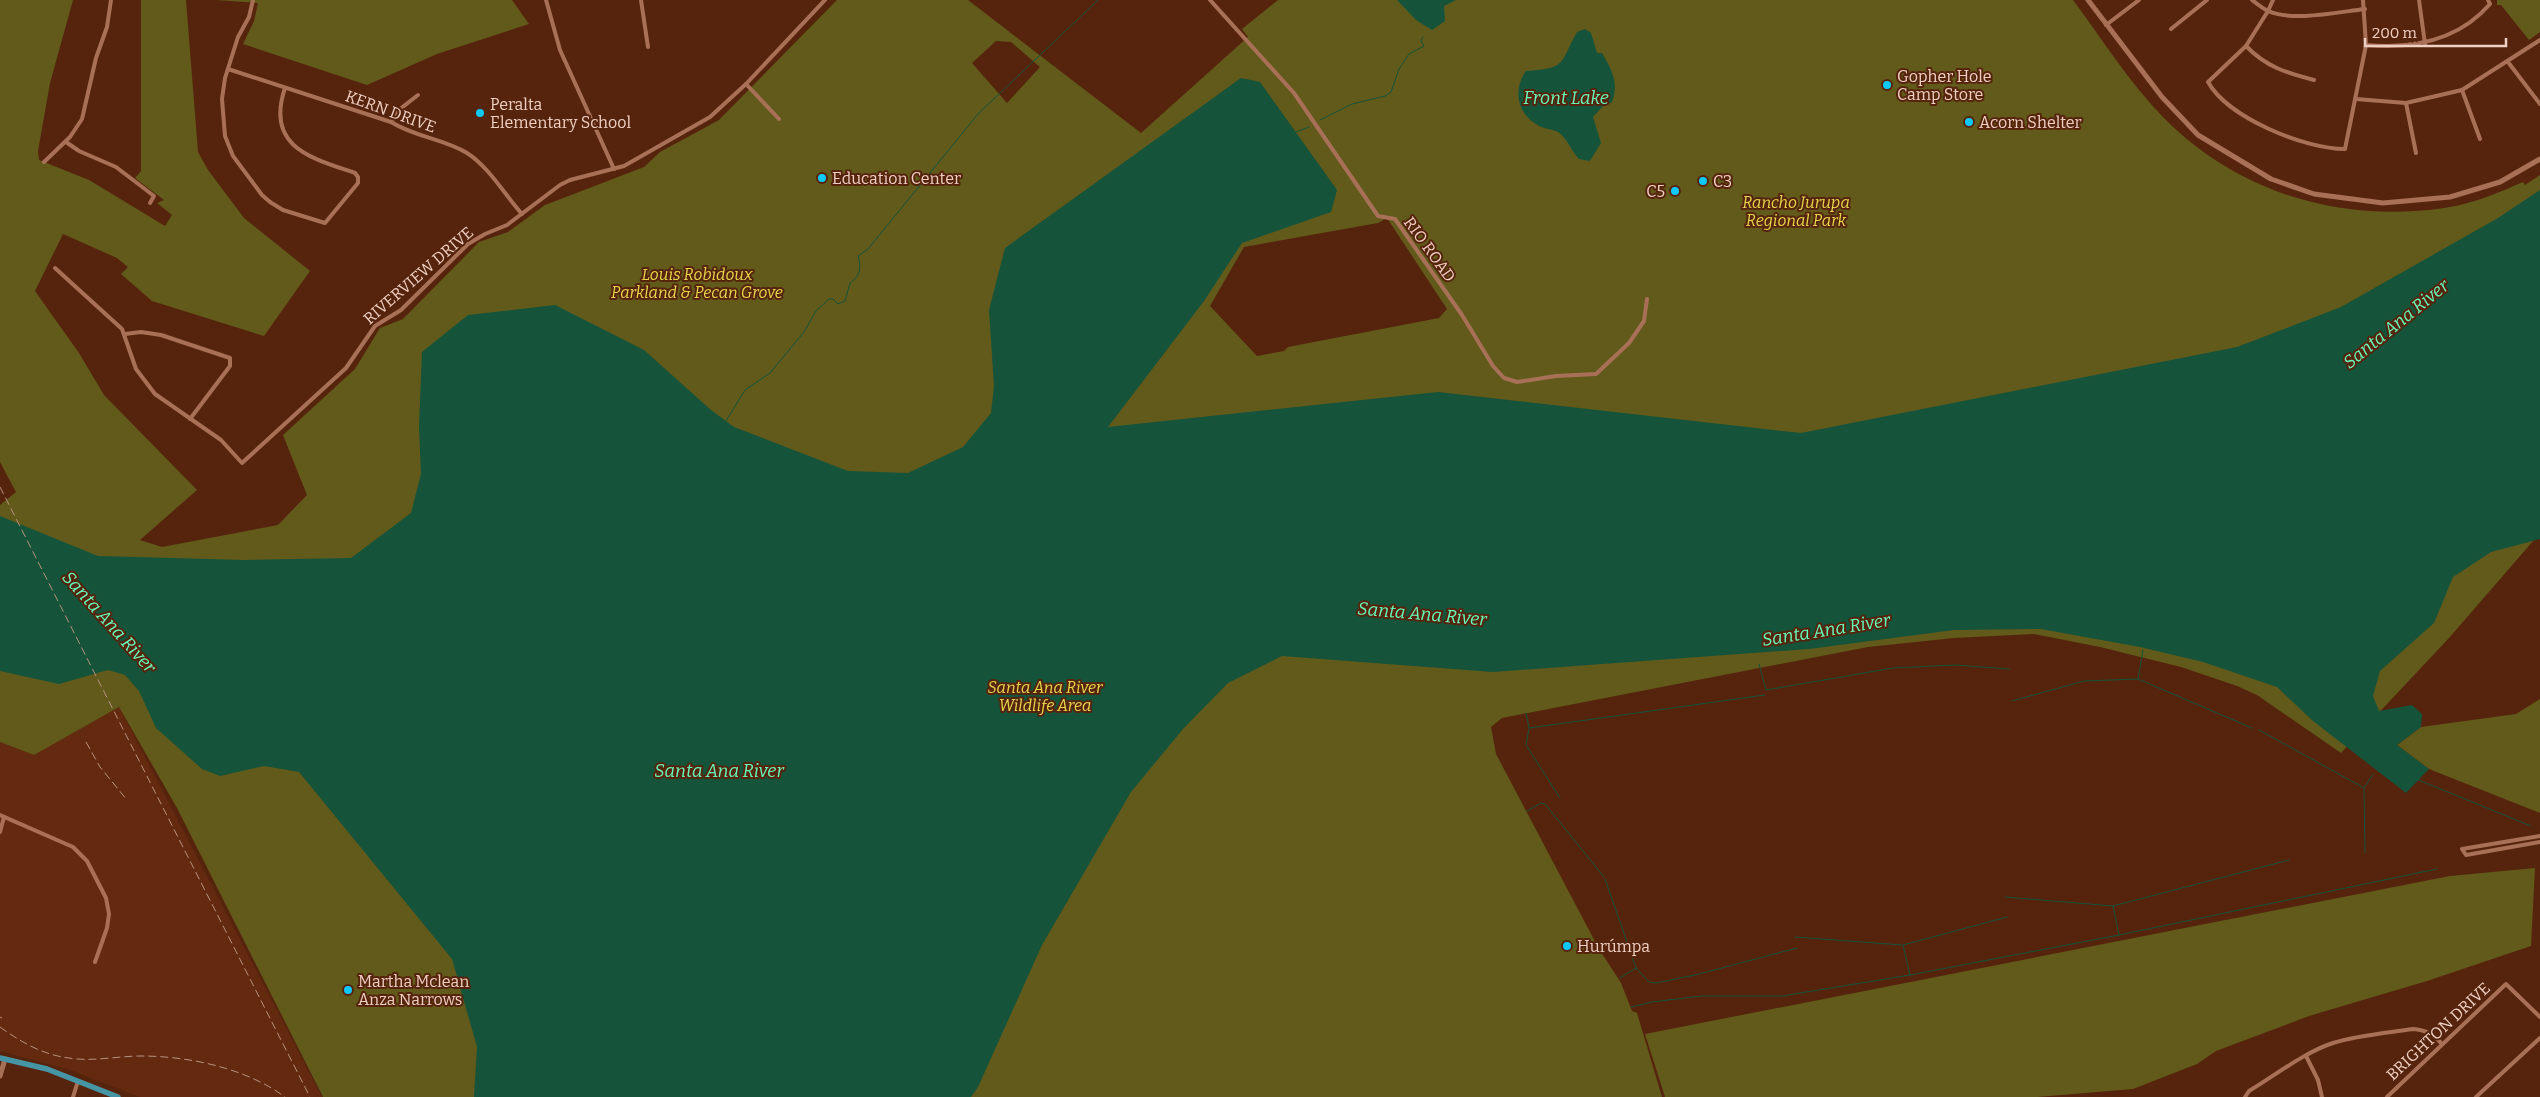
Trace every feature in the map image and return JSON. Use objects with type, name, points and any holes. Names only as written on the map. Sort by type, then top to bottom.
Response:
[{"type":"main road","points":[[2,1058],[47,1069],[118,1097]]},
{"type":"street","points":[[44,162],[66,142],[77,128],[86,109],[92,71],[109,18],[110,0]]},
{"type":"street","points":[[252,0],[249,16],[238,37],[228,69],[222,98],[225,136],[233,156],[262,195],[270,202],[283,210],[325,223],[358,183],[358,177],[355,173],[311,158],[298,150],[281,124],[280,106],[285,88]]},
{"type":"street","points":[[546,0],[560,50],[614,169]]},
{"type":"street","points":[[641,0],[648,47]]},
{"type":"street","name":"RIVERVIEW DRIVE","points":[[190,419],[221,440],[242,463],[346,368],[375,326],[401,310],[473,240],[507,225],[543,196],[570,180],[614,169],[639,158],[667,139],[710,117],[746,84],[825,0]]},
{"type":"street","name":"RIO ROAD","points":[[1210,0],[1294,93],[1378,216],[1395,219],[1462,315],[1493,366],[1504,378],[1517,382],[1556,376],[1596,374],[1630,343],[1644,321],[1647,299]]},
{"type":"street","points":[[2088,0],[2162,97],[2198,135],[2270,179],[2314,194],[2383,203],[2450,197],[2500,182],[2540,159]]},
{"type":"street","points":[[2106,25],[2139,0]]},
{"type":"street","points":[[2171,29],[2207,0]]},
{"type":"street","points":[[2252,0],[2268,11],[2300,16],[2365,9]]},
{"type":"street","points":[[2273,0],[2246,46],[2208,82],[2223,100],[2260,125],[2297,140],[2345,149],[2366,45],[2363,0]]},
{"type":"street","points":[[2419,0],[2425,44]]},
{"type":"street","points":[[2366,45],[2396,48],[2425,44],[2467,23],[2489,2]]},
{"type":"street","points":[[2356,99],[2406,103],[2462,90],[2540,40]]},
{"type":"street","points":[[2246,46],[2258,59],[2277,70],[2314,80]]},
{"type":"street","points":[[2508,62],[2540,104]]},
{"type":"street","name":"KERN DRIVE","points":[[228,69],[391,122],[411,133],[460,150],[474,158],[522,214]]},
{"type":"street","points":[[746,84],[779,119]]},
{"type":"street","points":[[2462,90],[2480,139]]},
{"type":"street","points":[[391,122],[400,109],[418,95]]},
{"type":"street","points":[[2406,103],[2416,153]]},
{"type":"street","points":[[66,142],[79,151],[116,167],[154,196],[150,203]]},
{"type":"street","points":[[55,268],[117,324],[125,334],[131,359],[144,382],[156,394],[190,419],[230,366],[230,358],[161,335],[141,332],[125,334]]},
{"type":"street","points":[[0,832],[2,816],[73,847],[87,861],[106,898],[109,914],[107,928],[95,962]]},
{"type":"street","points":[[2540,836],[2462,849],[2466,854],[2478,854],[2540,842]]},
{"type":"street","name":"BRIGHTON DRIVE","points":[[2387,1097],[2506,984],[2540,1017]]},
{"type":"street","points":[[2245,1097],[2249,1090],[2306,1056],[2346,1040],[2413,1029],[2423,1030],[2432,1034],[2442,1044]]},
{"type":"street","points":[[2476,1097],[2540,1038]]},
{"type":"street","points":[[2306,1056],[2318,1080],[2322,1097]]},
{"type":"street","points":[[0,1076],[2,1058]]},
{"type":"street","points":[[73,1097],[78,1081]]},
{"type":"shaded area","points":[[119,707],[322,1097],[140,1097],[70,1070],[0,1051],[0,742],[34,755]]},
{"type":"green space","name":"Santa Ana River Wildlife Area","points":[[0,0],[73,0],[50,83],[38,151],[39,160],[89,180],[165,226],[172,215],[157,203],[164,200],[135,178],[141,171],[141,0],[186,0],[198,152],[208,170],[244,218],[310,271],[264,336],[152,301],[121,274],[128,267],[117,258],[63,234],[35,291],[79,353],[104,395],[197,490],[140,540],[162,547],[278,525],[307,495],[283,435],[355,369],[380,328],[403,319],[479,242],[508,232],[545,205],[644,167],[660,152],[719,120],[837,0],[968,0],[1141,133],[1248,37],[1242,29],[1278,0],[2073,0],[2116,60],[2151,104],[2192,143],[2224,165],[2257,183],[2293,197],[2329,206],[2367,211],[2405,212],[2465,204],[2523,182],[2525,185],[2540,175],[2540,533],[2449,638],[2341,753],[2257,695],[2237,686],[2181,667],[2100,647],[2034,634],[1954,638],[1868,647],[1502,718],[1491,727],[1496,754],[1599,949],[1621,983],[1632,1011],[1637,1013],[1662,1097],[323,1097],[177,808],[119,707],[34,755],[0,742],[0,505],[16,492],[0,462]],"holes":[[[996,41],[1011,42],[1040,67],[1007,103],[972,63]],[[1387,218],[1447,309],[1439,318],[1288,347],[1284,351],[1257,356],[1210,306],[1244,247],[1378,223]]]},
{"type":"green space","points":[[216,0],[512,0],[529,24],[437,54],[367,85],[243,44],[254,21],[258,3]]},
{"type":"green space","points":[[2497,0],[2540,0],[2540,32],[2529,40],[2501,5],[2497,5]]},
{"type":"green space","points":[[2540,699],[2540,813],[2429,769],[2397,745],[2421,727],[2516,714]]},
{"type":"green space","points":[[2535,868],[2531,946],[2427,981],[2309,1016],[2216,1051],[2197,1064],[2133,1089],[2037,1097],[1665,1097],[1645,1034],[2450,876]]},
{"type":"water","points":[[1397,0],[1456,0],[1444,6],[1445,21],[1432,30],[1416,20]]},
{"type":"water","name":"Front Lake","points":[[1585,29],[1591,33],[1597,53],[1602,53],[1609,65],[1615,83],[1612,102],[1602,107],[1593,117],[1601,143],[1590,161],[1579,159],[1558,132],[1541,127],[1526,116],[1519,102],[1518,94],[1519,86],[1526,71],[1556,66],[1564,58],[1577,32]]},
{"type":"water","name":"Santa Ana River","points":[[1241,78],[1260,82],[1337,190],[1331,212],[1242,243],[1204,301],[1108,427],[1438,392],[1801,433],[2237,347],[2341,307],[2498,218],[2540,190],[2540,539],[2491,552],[2453,577],[2434,623],[2380,671],[2373,696],[2379,711],[2412,705],[2422,714],[2421,727],[2397,745],[2429,769],[2406,793],[2313,721],[2277,687],[2203,662],[2140,647],[2041,629],[1954,630],[1809,649],[1493,672],[1282,656],[1228,683],[1183,729],[1131,792],[1042,945],[978,1087],[971,1097],[474,1097],[477,1047],[452,959],[299,772],[264,766],[220,776],[202,769],[156,728],[139,691],[125,675],[108,670],[59,684],[0,671],[0,516],[98,556],[244,560],[351,558],[411,513],[421,474],[419,426],[422,352],[468,315],[555,305],[644,350],[711,410],[734,427],[848,471],[908,473],[963,447],[991,413],[994,386],[989,310],[1005,248]]},
{"type":"waterway","points":[[726,421],[745,390],[770,373],[804,332],[816,311],[829,299],[833,299],[838,304],[845,301],[850,283],[856,278],[859,271],[858,256],[868,249],[978,114],[1098,0]]},
{"type":"waterway","points":[[1320,120],[1352,104],[1385,96],[1391,92],[1399,69],[1409,54],[1424,46],[1421,41],[1423,37]]},
{"type":"waterway","points":[[1296,132],[1309,127]]},
{"type":"waterway","points":[[2012,701],[2084,681],[2138,679],[2143,650]]},
{"type":"waterway","points":[[1759,664],[1766,690],[1893,668],[1955,665],[2009,669]]},
{"type":"waterway","points":[[2138,679],[2252,728]]},
{"type":"waterway","points":[[1526,713],[1529,728],[1765,695]]},
{"type":"waterway","points":[[1529,729],[1526,745],[1560,798]]},
{"type":"waterway","points":[[2259,730],[2364,788],[2373,774]]},
{"type":"waterway","points":[[2416,779],[2531,826]]},
{"type":"waterway","points":[[2364,788],[2365,853]]},
{"type":"waterway","points":[[1527,811],[1541,803],[1545,804],[1604,877]]},
{"type":"waterway","points":[[2119,935],[2113,906],[2289,860]]},
{"type":"waterway","points":[[1631,1007],[1652,1002],[1701,996],[1782,996],[1910,975],[2119,935],[2437,869]]},
{"type":"waterway","points":[[1605,879],[1636,968]]},
{"type":"waterway","points":[[2005,897],[2113,906]]},
{"type":"waterway","points":[[1910,975],[1903,945],[2007,917]]},
{"type":"waterway","points":[[1795,937],[1902,945]]},
{"type":"waterway","points":[[1620,978],[1636,968],[1649,982],[1656,983],[1699,974],[1797,948]]},
{"type":"railway","points":[[0,487],[310,1097]]},
{"type":"railway","points":[[86,742],[100,767],[127,800]]},
{"type":"railway","points":[[0,1027],[16,1038],[50,1054],[78,1059],[132,1056],[178,1058],[197,1061],[253,1078],[285,1097]]},
{"type":"place","name":"Gopher Hole Camp Store","points":[[1887,85]]},
{"type":"place","name":"Peralta Elementary School","points":[[480,113]]},
{"type":"place","name":"Acorn Shelter","points":[[1969,122]]},
{"type":"place","name":"Education Center","points":[[822,178]]},
{"type":"place","name":"C3","points":[[1703,181]]},
{"type":"place","name":"C5","points":[[1675,191]]},
{"type":"place","name":"Hurúmpa","points":[[1567,946]]},
{"type":"place","name":"Martha Mclean Anza Narrows","points":[[348,990]]},
{"type":"park label","name":"Rancho Jurupa Regional Park","points":[[1796,211]]},
{"type":"park label","name":"Louis Robidoux Parkland & Pecan Grove","points":[[697,283]]}]
